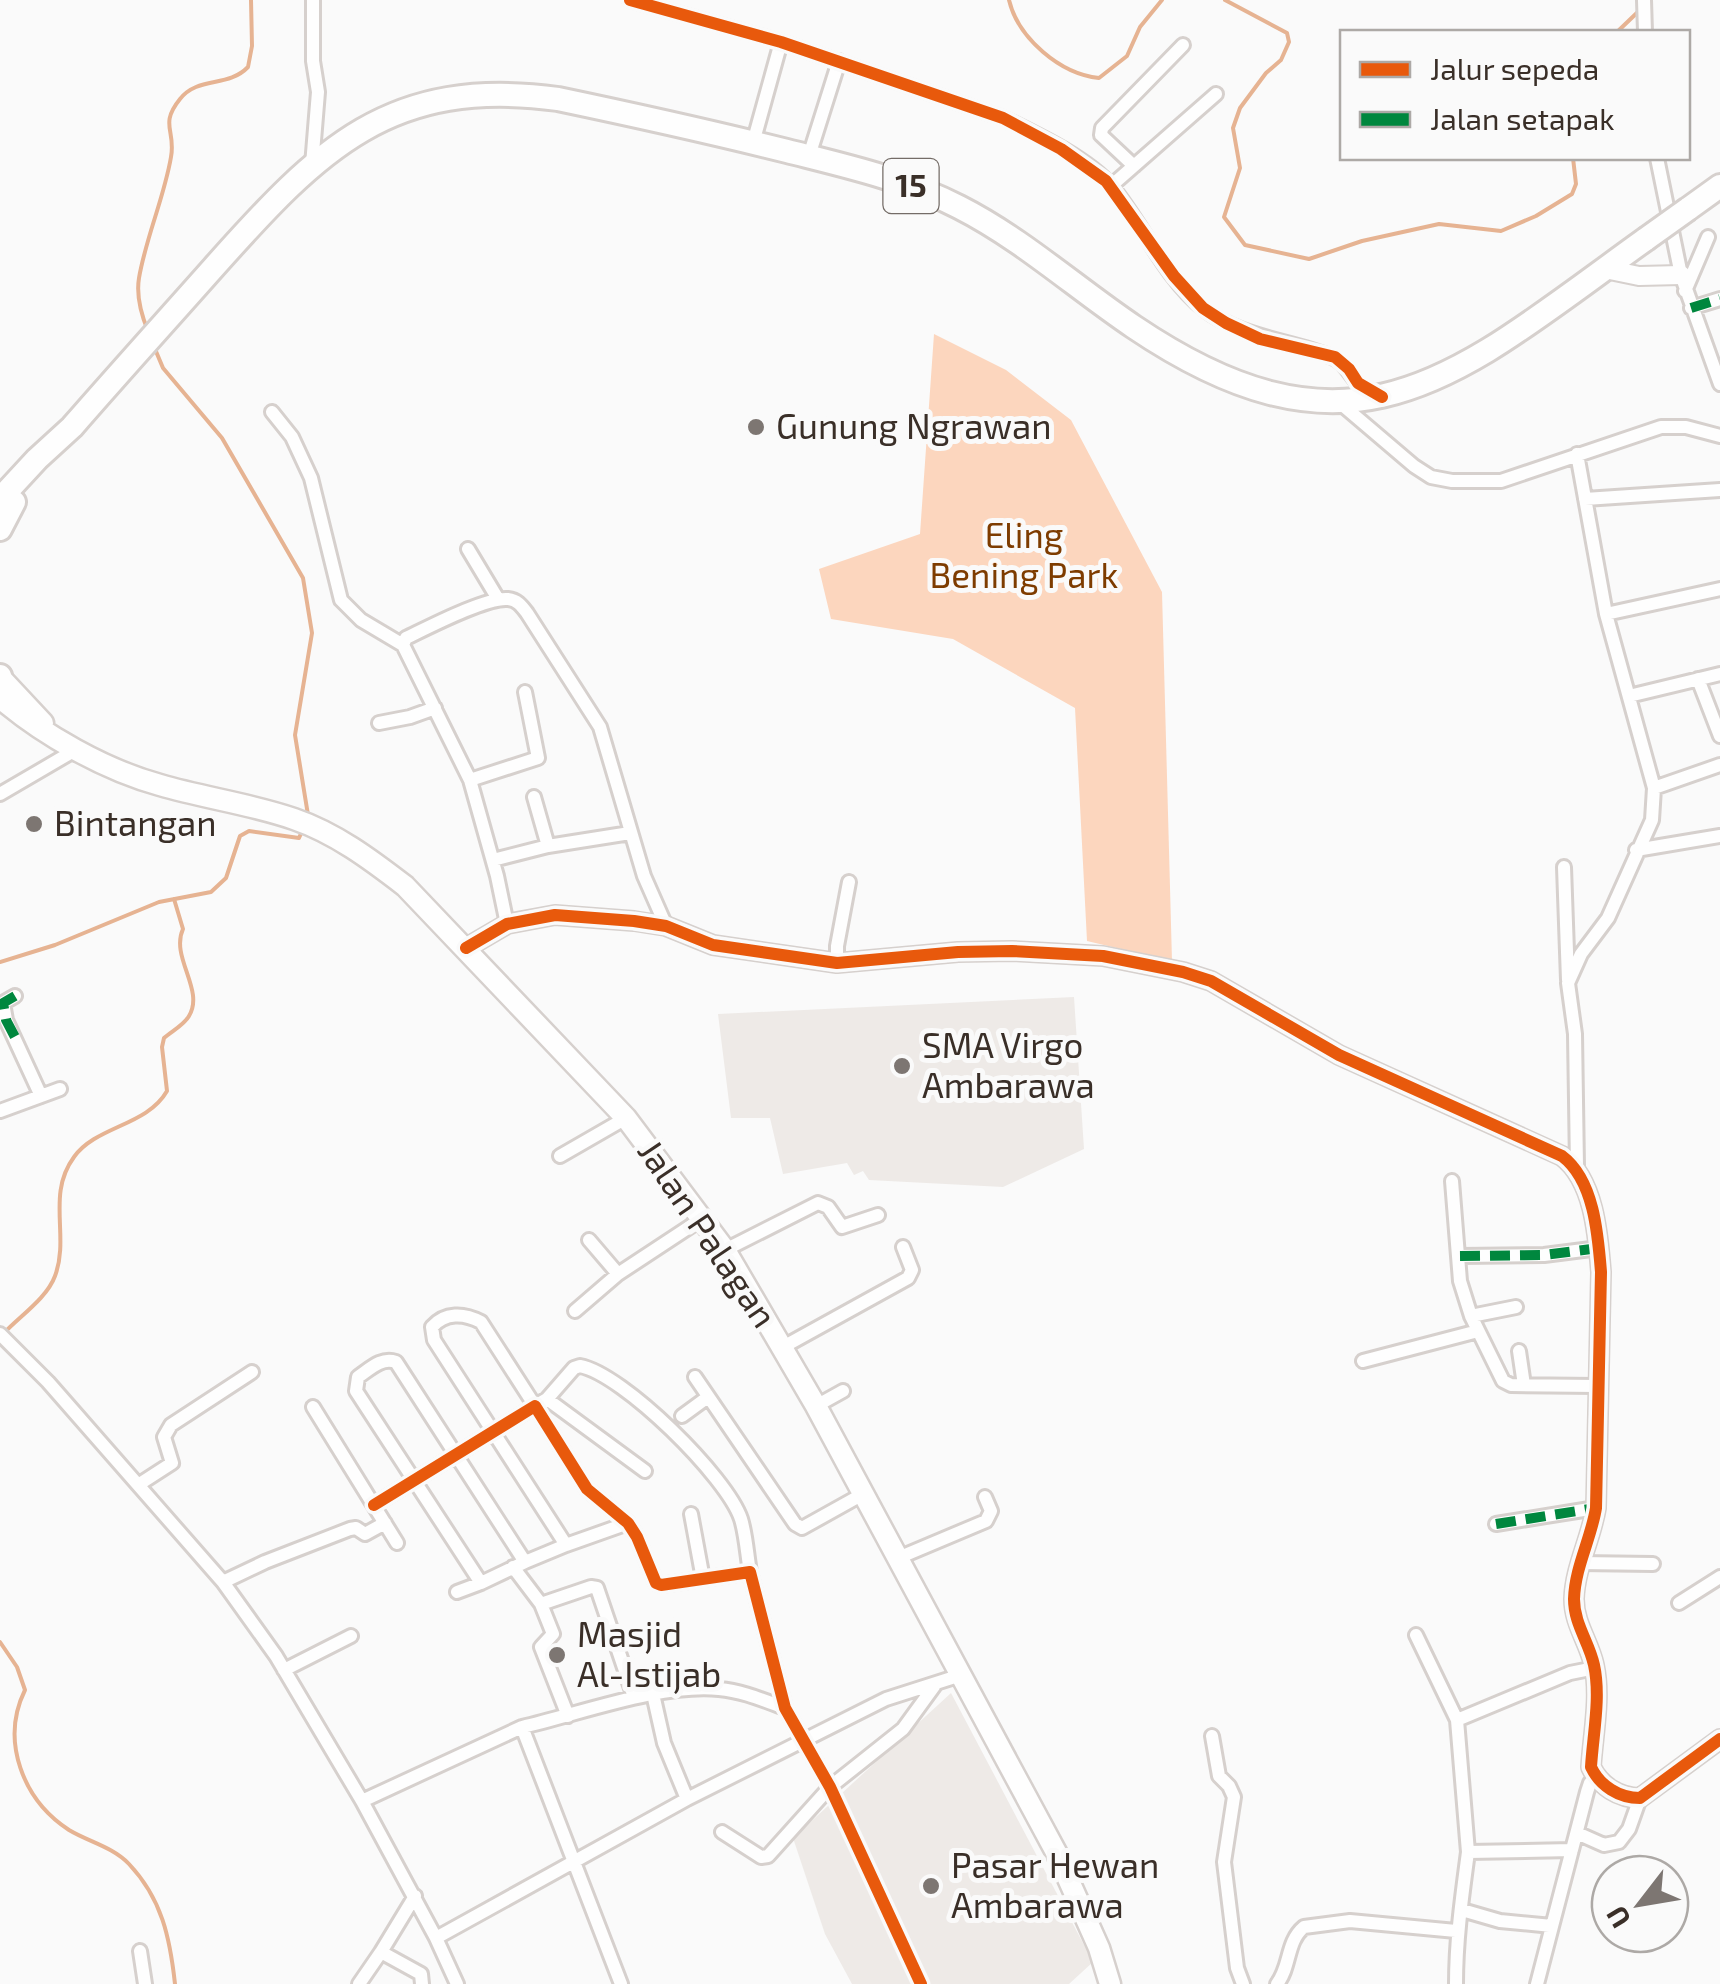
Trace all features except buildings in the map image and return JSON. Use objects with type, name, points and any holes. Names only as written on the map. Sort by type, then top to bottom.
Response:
[{"type":"highway","name":"15","points":[[4,502],[264,211],[341,141],[420,103],[469,94],[516,93],[558,99],[809,156],[918,188],[998,229],[1145,334],[1216,376],[1262,393],[1300,400],[1383,396],[1425,384],[1462,367],[1720,186]]},
{"type":"highway","points":[[0,530],[4,502]]},
{"type":"main road","name":"Jalan Palagan","points":[[0,677],[27,702],[50,732]]},
{"type":"main road","name":"Jalan Palagan","points":[[0,698],[18,713],[112,768],[157,785],[293,818],[366,855],[405,886],[626,1118],[725,1250],[783,1346],[1070,1880],[1110,1984]]},
{"type":"street","points":[[312,165],[318,92],[313,0]]},
{"type":"street","points":[[630,0],[840,61],[1003,118],[1061,149],[1111,186],[1174,276],[1203,308],[1260,338],[1334,357],[1358,383],[1383,396],[1365,422]]},
{"type":"street","points":[[1644,0],[1645,30]]},
{"type":"street","points":[[753,143],[780,42]]},
{"type":"street","points":[[1134,166],[1101,135],[1102,128],[1183,44]]},
{"type":"street","points":[[809,156],[840,61]]},
{"type":"street","points":[[1111,186],[1216,94]]},
{"type":"street","points":[[1658,160],[1683,283],[1720,384]]},
{"type":"street","points":[[1683,283],[1708,237]]},
{"type":"street","points":[[1605,268],[1683,283]]},
{"type":"street","points":[[1690,308],[1720,298]]},
{"type":"street","points":[[1358,383],[1338,401],[1414,466],[1432,477],[1452,481],[1502,482],[1674,425],[1720,436]]},
{"type":"street","points":[[272,412],[292,438],[311,478],[341,600],[361,620],[403,645],[470,780],[507,924]]},
{"type":"street","points":[[1568,983],[1581,954],[1608,918],[1652,820],[1654,788],[1606,614],[1577,454]]},
{"type":"street","points":[[1586,499],[1720,490]]},
{"type":"street","points":[[468,549],[498,599]]},
{"type":"street","points":[[1606,614],[1720,589]]},
{"type":"street","points":[[403,645],[406,638],[498,599],[520,602],[600,727],[630,833],[666,926]]},
{"type":"street","points":[[1630,696],[1720,674]]},
{"type":"street","points":[[1698,678],[1720,736]]},
{"type":"street","points":[[470,780],[538,758],[525,692]]},
{"type":"street","points":[[379,723],[410,718],[434,708]]},
{"type":"street","points":[[0,794],[77,749]]},
{"type":"street","points":[[1654,788],[1720,765]]},
{"type":"street","points":[[534,797],[548,846]]},
{"type":"street","points":[[493,860],[548,846],[630,833]]},
{"type":"street","points":[[1636,850],[1720,836]]},
{"type":"street","points":[[1564,868],[1568,983],[1575,1034],[1577,1167],[1599,1248],[1601,1304],[1596,1508],[1580,1563],[1574,1605],[1595,1668],[1591,1766],[1596,1778],[1628,1798],[1640,1798]]},
{"type":"street","points":[[837,963],[849,882]]},
{"type":"street","points":[[466,948],[507,924],[556,915],[666,926],[713,945],[837,963],[1012,950],[1103,956],[1182,972],[1232,991],[1339,1055],[1562,1156],[1577,1167]]},
{"type":"street","points":[[16,996],[3,1003],[42,1096]]},
{"type":"street","points":[[0,1045],[16,1039]]},
{"type":"street","points":[[0,1110],[60,1088]]},
{"type":"street","points":[[560,1156],[626,1118]]},
{"type":"street","points":[[1452,1181],[1460,1280],[1471,1316],[1502,1382],[1524,1386],[1597,1386]]},
{"type":"street","points":[[725,1250],[818,1204],[828,1207],[842,1227],[878,1214]]},
{"type":"street","points":[[575,1311],[618,1274],[702,1218]]},
{"type":"street","points":[[590,1240],[618,1274]]},
{"type":"street","points":[[783,1346],[908,1278],[912,1270],[904,1247]]},
{"type":"street","points":[[1460,1256],[1544,1256],[1599,1248]]},
{"type":"street","points":[[1471,1316],[1516,1307]]},
{"type":"street","points":[[566,1545],[431,1332],[442,1318],[462,1316],[481,1322],[541,1403],[558,1442],[587,1489],[628,1523],[656,1583],[750,1572]]},
{"type":"street","points":[[1363,1361],[1478,1331]]},
{"type":"street","points":[[2,1336],[223,1582],[284,1670],[362,1801],[415,1896],[457,1984]]},
{"type":"street","points":[[1519,1350],[1524,1386]]},
{"type":"street","points":[[481,1583],[360,1398],[355,1385],[358,1378],[388,1359],[396,1362],[542,1604],[553,1636],[540,1646],[568,1716]]},
{"type":"street","points":[[374,1505],[541,1403],[580,1366],[616,1384],[643,1404],[726,1492],[740,1517],[785,1708],[830,1787],[922,1984]]},
{"type":"street","points":[[138,1485],[172,1462],[164,1437],[170,1425],[252,1372]]},
{"type":"street","points":[[695,1377],[796,1524],[802,1528],[863,1494]]},
{"type":"street","points":[[816,1406],[843,1391]]},
{"type":"street","points":[[682,1416],[708,1397]]},
{"type":"street","points":[[541,1403],[574,1419],[645,1471]]},
{"type":"street","points":[[313,1407],[397,1543]]},
{"type":"street","points":[[558,1442],[574,1419]]},
{"type":"street","points":[[898,1558],[986,1521],[991,1512],[985,1497]]},
{"type":"street","points":[[603,1502],[600,1509],[609,1530]]},
{"type":"street","points":[[1496,1524],[1596,1508]]},
{"type":"street","points":[[691,1514],[703,1579]]},
{"type":"street","points":[[223,1582],[350,1529],[365,1534],[385,1523]]},
{"type":"street","points":[[457,1592],[628,1523]]},
{"type":"street","points":[[1580,1563],[1652,1564]]},
{"type":"street","points":[[1679,1603],[1720,1577]]},
{"type":"street","points":[[542,1604],[598,1588],[634,1697]]},
{"type":"street","points":[[1416,1635],[1457,1720],[1468,1852],[1456,1931],[1456,1984]]},
{"type":"street","points":[[284,1670],[350,1636]]},
{"type":"street","points":[[1457,1720],[1570,1673],[1595,1668]]},
{"type":"street","points":[[436,1938],[687,1799],[886,1700],[960,1676]]},
{"type":"street","points":[[722,1832],[761,1857],[768,1856],[830,1787],[903,1729],[935,1685]]},
{"type":"street","points":[[362,1801],[522,1727],[634,1697],[713,1688],[742,1692],[785,1708]]},
{"type":"street","points":[[653,1694],[664,1743],[687,1799]]},
{"type":"street","points":[[522,1727],[621,1984]]},
{"type":"street","points":[[1212,1736],[1219,1776],[1234,1797],[1224,1862],[1237,1968],[1243,1984]]},
{"type":"street","points":[[1577,1833],[1604,1844],[1619,1842],[1640,1798],[1720,1739]]},
{"type":"street","points":[[1537,1984],[1590,1783],[1596,1778]]},
{"type":"street","points":[[1468,1852],[1572,1850]]},
{"type":"street","points":[[360,1984],[415,1896]]},
{"type":"street","points":[[1462,1910],[1500,1921],[1552,1926]]},
{"type":"street","points":[[1278,1984],[1286,1972],[1292,1940],[1304,1926],[1350,1920],[1456,1931]]},
{"type":"street","points":[[140,1952],[145,1984]]},
{"type":"street","points":[[381,1952],[421,1974],[422,1984]]},
{"type":"shaded area","name":"SMA Virgo Ambarawa","points":[[1074,997],[1084,1149],[1003,1187],[869,1180],[863,1171],[854,1175],[847,1163],[783,1174],[770,1118],[731,1118],[718,1014]]},
{"type":"shaded area","name":"Pasar Hewan Ambarawa","points":[[951,1693],[1093,1962],[1069,1984],[852,1984],[825,1934],[793,1838]]},
{"type":"green space","name":"Eling Bening Park","points":[[934,334],[1006,370],[1071,420],[1162,592],[1172,961],[1087,941],[1075,708],[953,639],[831,619],[819,569],[920,534]]},
{"type":"waterway","points":[[148,331],[138,285],[171,157],[170,115],[180,99],[195,87],[231,78],[248,67],[252,46],[251,0]]},
{"type":"waterway","points":[[1009,0],[1021,28],[1043,52],[1070,69],[1099,78],[1127,56],[1140,27],[1162,0]]},
{"type":"waterway","points":[[1225,0],[1287,33],[1289,42],[1281,60],[1240,108],[1233,128],[1240,168],[1224,217],[1245,245],[1309,259],[1362,241],[1439,224],[1501,231],[1572,194],[1576,184],[1573,160]]},
{"type":"waterway","points":[[1619,30],[1642,8]]},
{"type":"waterway","points":[[155,349],[163,368],[222,438],[303,578],[312,633],[295,735],[308,815]]},
{"type":"waterway","points":[[0,962],[55,945],[159,902],[211,892],[226,878],[240,836],[249,831],[299,838],[303,829]]},
{"type":"waterway","points":[[4,1333],[40,1299],[55,1276],[61,1186],[74,1157],[95,1139],[147,1112],[167,1091],[164,1038],[187,1019],[193,1006],[181,951],[183,929],[174,899]]},
{"type":"waterway","points":[[0,1642],[17,1667],[25,1690],[15,1729],[20,1768],[28,1786],[53,1817],[69,1830],[116,1853],[140,1877],[162,1920],[175,1984]]},
{"type":"marked path","points":[[1691,308],[1720,299]]},
{"type":"marked path","points":[[15,996],[3,1003],[16,1039]]},
{"type":"marked path","points":[[1460,1256],[1544,1255],[1599,1248]]},
{"type":"marked path","points":[[1496,1524],[1596,1508]]},
{"type":"cycle path","points":[[630,0],[781,42],[1003,118],[1061,149],[1106,181],[1174,276],[1203,308],[1260,339],[1335,357],[1358,383],[1382,397]]},
{"type":"cycle path","points":[[466,948],[507,924],[555,915],[666,926],[713,945],[837,963],[958,952],[1103,956],[1211,981],[1339,1055],[1562,1156],[1573,1166],[1588,1193],[1601,1272],[1596,1508],[1574,1599],[1596,1677],[1591,1767],[1611,1790],[1640,1798],[1720,1739]]},
{"type":"cycle path","points":[[374,1505],[535,1406],[587,1489],[628,1523],[656,1583],[750,1572],[785,1708],[830,1787],[921,1984]]},
{"type":"place","name":"Gunung Ngrawan","points":[[756,427]]},
{"type":"place","name":"Bintangan","points":[[34,824]]},
{"type":"place","name":"SMA Virgo Ambarawa","points":[[902,1066]]},
{"type":"place","name":"Masjid Al-Istijab","points":[[557,1655]]},
{"type":"place","name":"Pasar Hewan Ambarawa","points":[[931,1886]]}]
